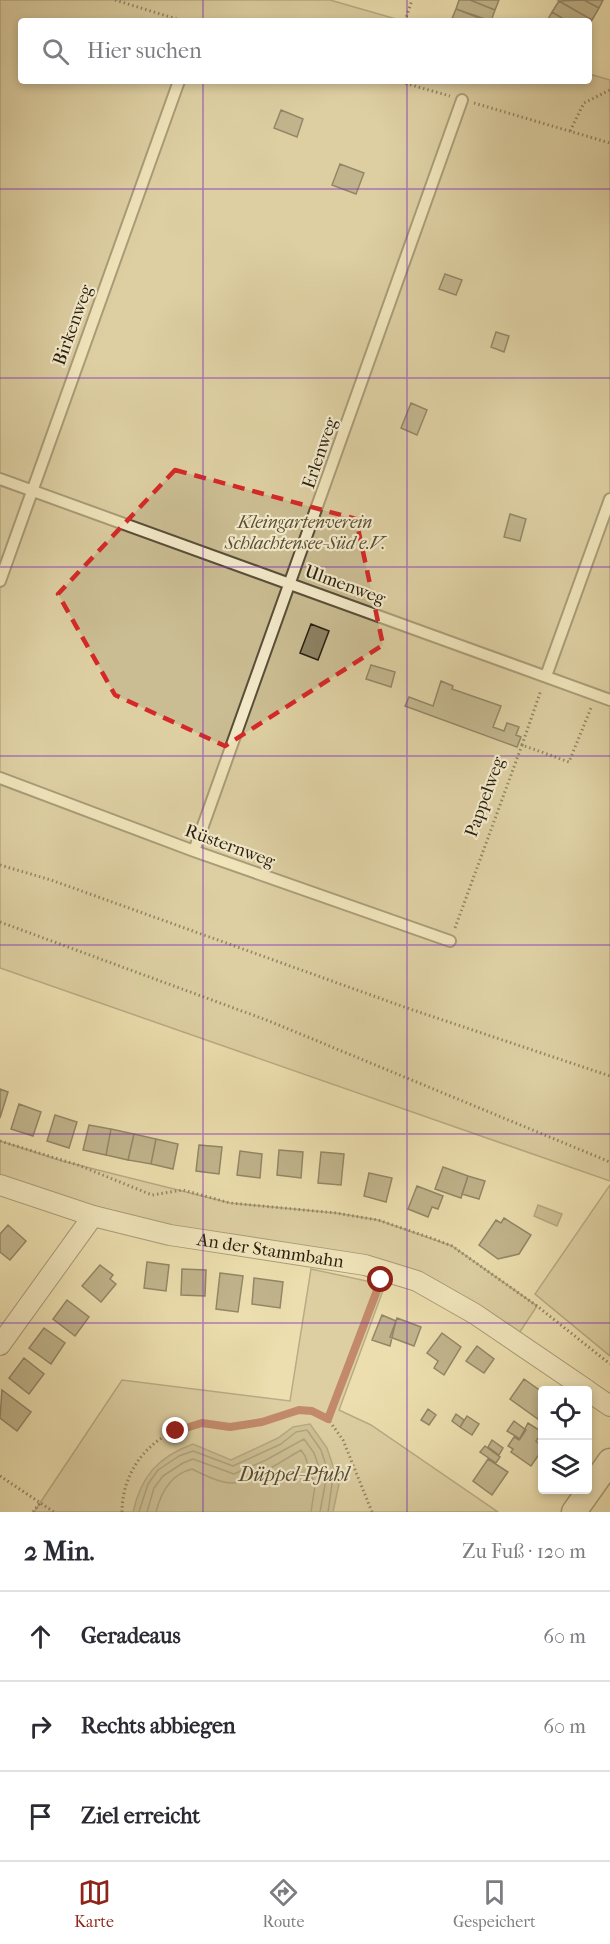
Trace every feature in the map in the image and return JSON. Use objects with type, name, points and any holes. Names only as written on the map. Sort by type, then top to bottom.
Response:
[{"type":"street","name":"An der Stammbahn","points":[[0,1185],[93,1216],[192,1239],[305,1254],[384,1271],[417,1281],[448,1296],[580,1386]]},
{"type":"street","points":[[0,1344],[93,1216]]},
{"type":"street","name":"An der Stammbahn","points":[[592,1394],[610,1406]]},
{"type":"street","points":[[574,1512],[610,1461]]},
{"type":"lane","name":"Birkenweg","points":[[0,581],[178,84]]},
{"type":"lane","name":"Erlenweg","points":[[194,850],[462,100]]},
{"type":"lane","name":"Ulmenweg","points":[[0,479],[610,700]]},
{"type":"lane","points":[[546,676],[610,499]]},
{"type":"lane","name":"Rüsternweg","points":[[0,778],[450,941]]},
{"type":"path","points":[[117,0],[174,18]]},
{"type":"path","points":[[406,18],[412,0]]},
{"type":"path","points":[[408,84],[610,142]]},
{"type":"path","points":[[570,130],[584,103],[610,90]]},
{"type":"path","points":[[522,745],[546,676]]},
{"type":"path","name":"Pappelweg","points":[[450,941],[522,745],[569,762],[596,696]]},
{"type":"path","points":[[0,864],[51,880],[407,1008],[610,1076]]},
{"type":"path","points":[[0,922],[269,1021],[610,1162]]},
{"type":"path","points":[[0,1141],[78,1164],[152,1195],[183,1190],[230,1203],[336,1213],[378,1220],[434,1239],[452,1246],[532,1302],[610,1364]]},
{"type":"path","points":[[328,1419],[384,1271]]},
{"type":"path","points":[[122,1512],[122,1498],[134,1464],[143,1452],[176,1431],[202,1423],[230,1427],[262,1422],[299,1410],[312,1411],[328,1419],[343,1440],[372,1512]]},
{"type":"path","points":[[0,1476],[54,1512]]},
{"type":"path","points":[[33,1512],[40,1503]]},
{"type":"highlighted area","points":[[175,470],[356,519],[383,645],[225,746],[115,695],[58,594]]},
{"type":"green space","name":"Kleingartenverein Schlachtensee-Süd e.V.","points":[[0,0],[330,0],[393,18],[18,18],[18,84],[592,84],[592,75],[610,80],[610,1181],[0,968]]},
{"type":"green space","points":[[0,1141],[62,1161],[230,1203],[336,1213],[378,1220],[452,1246],[537,1306],[514,1341],[417,1281],[203,1241],[0,1187]]},
{"type":"green space","points":[[610,1185],[610,1356],[535,1294]]},
{"type":"green space","points":[[311,1269],[385,1285],[339,1410],[371,1425],[498,1512],[34,1512],[122,1380],[290,1401]]},
{"type":"water","points":[[538,1205],[562,1214],[557,1226],[534,1216]]},
{"type":"water","name":"Düppel-Pfuhl","points":[[310,1424],[327,1448],[339,1484],[333,1512],[133,1512],[136,1499],[146,1478],[161,1462],[181,1449],[193,1444],[231,1460],[278,1438],[293,1427]]},
{"type":"building","points":[[459,0],[470,0],[495,10],[492,18],[482,18],[456,9]]},
{"type":"building","points":[[470,0],[499,0],[495,10]]},
{"type":"building","points":[[584,0],[603,0],[599,8]]},
{"type":"building","points":[[584,0],[599,8],[592,20],[559,1]]},
{"type":"building","points":[[559,1],[589,18],[562,18],[552,12]]},
{"type":"building","points":[[456,9],[479,18],[452,18]]},
{"type":"building","points":[[552,12],[562,18],[549,18]]},
{"type":"building","points":[[281,110],[303,119],[297,137],[274,128]]},
{"type":"building","points":[[340,164],[364,173],[356,194],[332,185]]},
{"type":"building","points":[[445,274],[462,280],[456,295],[439,289]]},
{"type":"building","points":[[496,332],[509,336],[504,352],[491,347]]},
{"type":"building","points":[[411,403],[427,410],[417,435],[401,428]]},
{"type":"building","points":[[510,514],[526,519],[520,541],[504,537]]},
{"type":"building","points":[[311,624],[329,631],[318,660],[300,653]]},
{"type":"building","points":[[371,665],[395,672],[391,687],[366,679]]},
{"type":"building","points":[[441,681],[453,686],[452,689],[501,706],[493,727],[504,731],[507,723],[519,727],[516,735],[521,737],[517,747],[405,706],[409,697],[433,706]]},
{"type":"building","points":[[0,1089],[8,1092],[0,1118]]},
{"type":"building","points":[[19,1104],[41,1112],[33,1136],[11,1129]]},
{"type":"building","points":[[55,1115],[77,1122],[69,1148],[47,1141]]},
{"type":"building","points":[[89,1125],[111,1129],[106,1155],[83,1150]]},
{"type":"building","points":[[111,1129],[134,1134],[128,1160],[106,1155]]},
{"type":"building","points":[[134,1134],[156,1139],[151,1164],[128,1160]]},
{"type":"building","points":[[156,1139],[178,1144],[173,1169],[151,1164]]},
{"type":"building","points":[[199,1145],[222,1147],[219,1174],[196,1171]]},
{"type":"building","points":[[279,1150],[303,1152],[301,1178],[277,1175]]},
{"type":"building","points":[[240,1151],[262,1154],[260,1178],[237,1175]]},
{"type":"building","points":[[321,1152],[344,1154],[341,1185],[318,1183]]},
{"type":"building","points":[[443,1167],[468,1176],[461,1198],[435,1189]]},
{"type":"building","points":[[369,1173],[392,1178],[386,1202],[364,1196]]},
{"type":"building","points":[[468,1176],[485,1181],[479,1199],[462,1194]]},
{"type":"building","points":[[417,1186],[443,1196],[438,1209],[432,1207],[428,1217],[408,1209]]},
{"type":"building","points":[[504,1218],[531,1235],[519,1254],[498,1259],[479,1245],[496,1220],[501,1223]]},
{"type":"building","points":[[8,1225],[26,1241],[10,1260],[0,1252],[0,1234]]},
{"type":"building","points":[[147,1262],[169,1265],[166,1291],[144,1288]]},
{"type":"building","points":[[100,1265],[113,1275],[110,1279],[116,1284],[101,1302],[82,1286]]},
{"type":"building","points":[[182,1269],[206,1270],[205,1296],[181,1295]]},
{"type":"building","points":[[220,1273],[243,1276],[238,1312],[216,1309]]},
{"type":"building","points":[[254,1278],[283,1282],[280,1308],[252,1304]]},
{"type":"building","points":[[67,1300],[89,1317],[75,1336],[53,1319]]},
{"type":"building","points":[[382,1315],[396,1321],[390,1346],[372,1340]]},
{"type":"building","points":[[397,1318],[421,1327],[414,1346],[390,1337]]},
{"type":"building","points":[[44,1328],[65,1343],[51,1364],[29,1348]]},
{"type":"building","points":[[442,1333],[461,1347],[444,1375],[434,1368],[438,1361],[427,1353]]},
{"type":"building","points":[[477,1346],[494,1359],[484,1373],[466,1361]]},
{"type":"building","points":[[24,1358],[44,1374],[29,1394],[9,1378]]},
{"type":"building","points":[[524,1379],[538,1389],[538,1419],[510,1399]]},
{"type":"building","points":[[2,1390],[31,1412],[17,1431],[0,1418]]},
{"type":"building","points":[[428,1409],[436,1415],[429,1425],[421,1420]]},
{"type":"building","points":[[456,1414],[464,1420],[460,1427],[452,1421]]},
{"type":"building","points":[[467,1416],[479,1424],[472,1435],[460,1427]]},
{"type":"building","points":[[514,1421],[526,1430],[520,1439],[507,1431]]},
{"type":"building","points":[[528,1423],[538,1429],[536,1441],[538,1456],[531,1466],[511,1452],[513,1449],[508,1446],[514,1437],[519,1440]]},
{"type":"building","points":[[492,1440],[503,1448],[499,1455],[488,1447]]},
{"type":"building","points":[[485,1446],[500,1457],[496,1463],[480,1452]]},
{"type":"building","points":[[488,1459],[508,1472],[492,1495],[473,1481]]},
{"type":"route","points":[[176,1431],[202,1423],[230,1427],[262,1422],[299,1410],[312,1411],[328,1419],[381,1280]]}]
